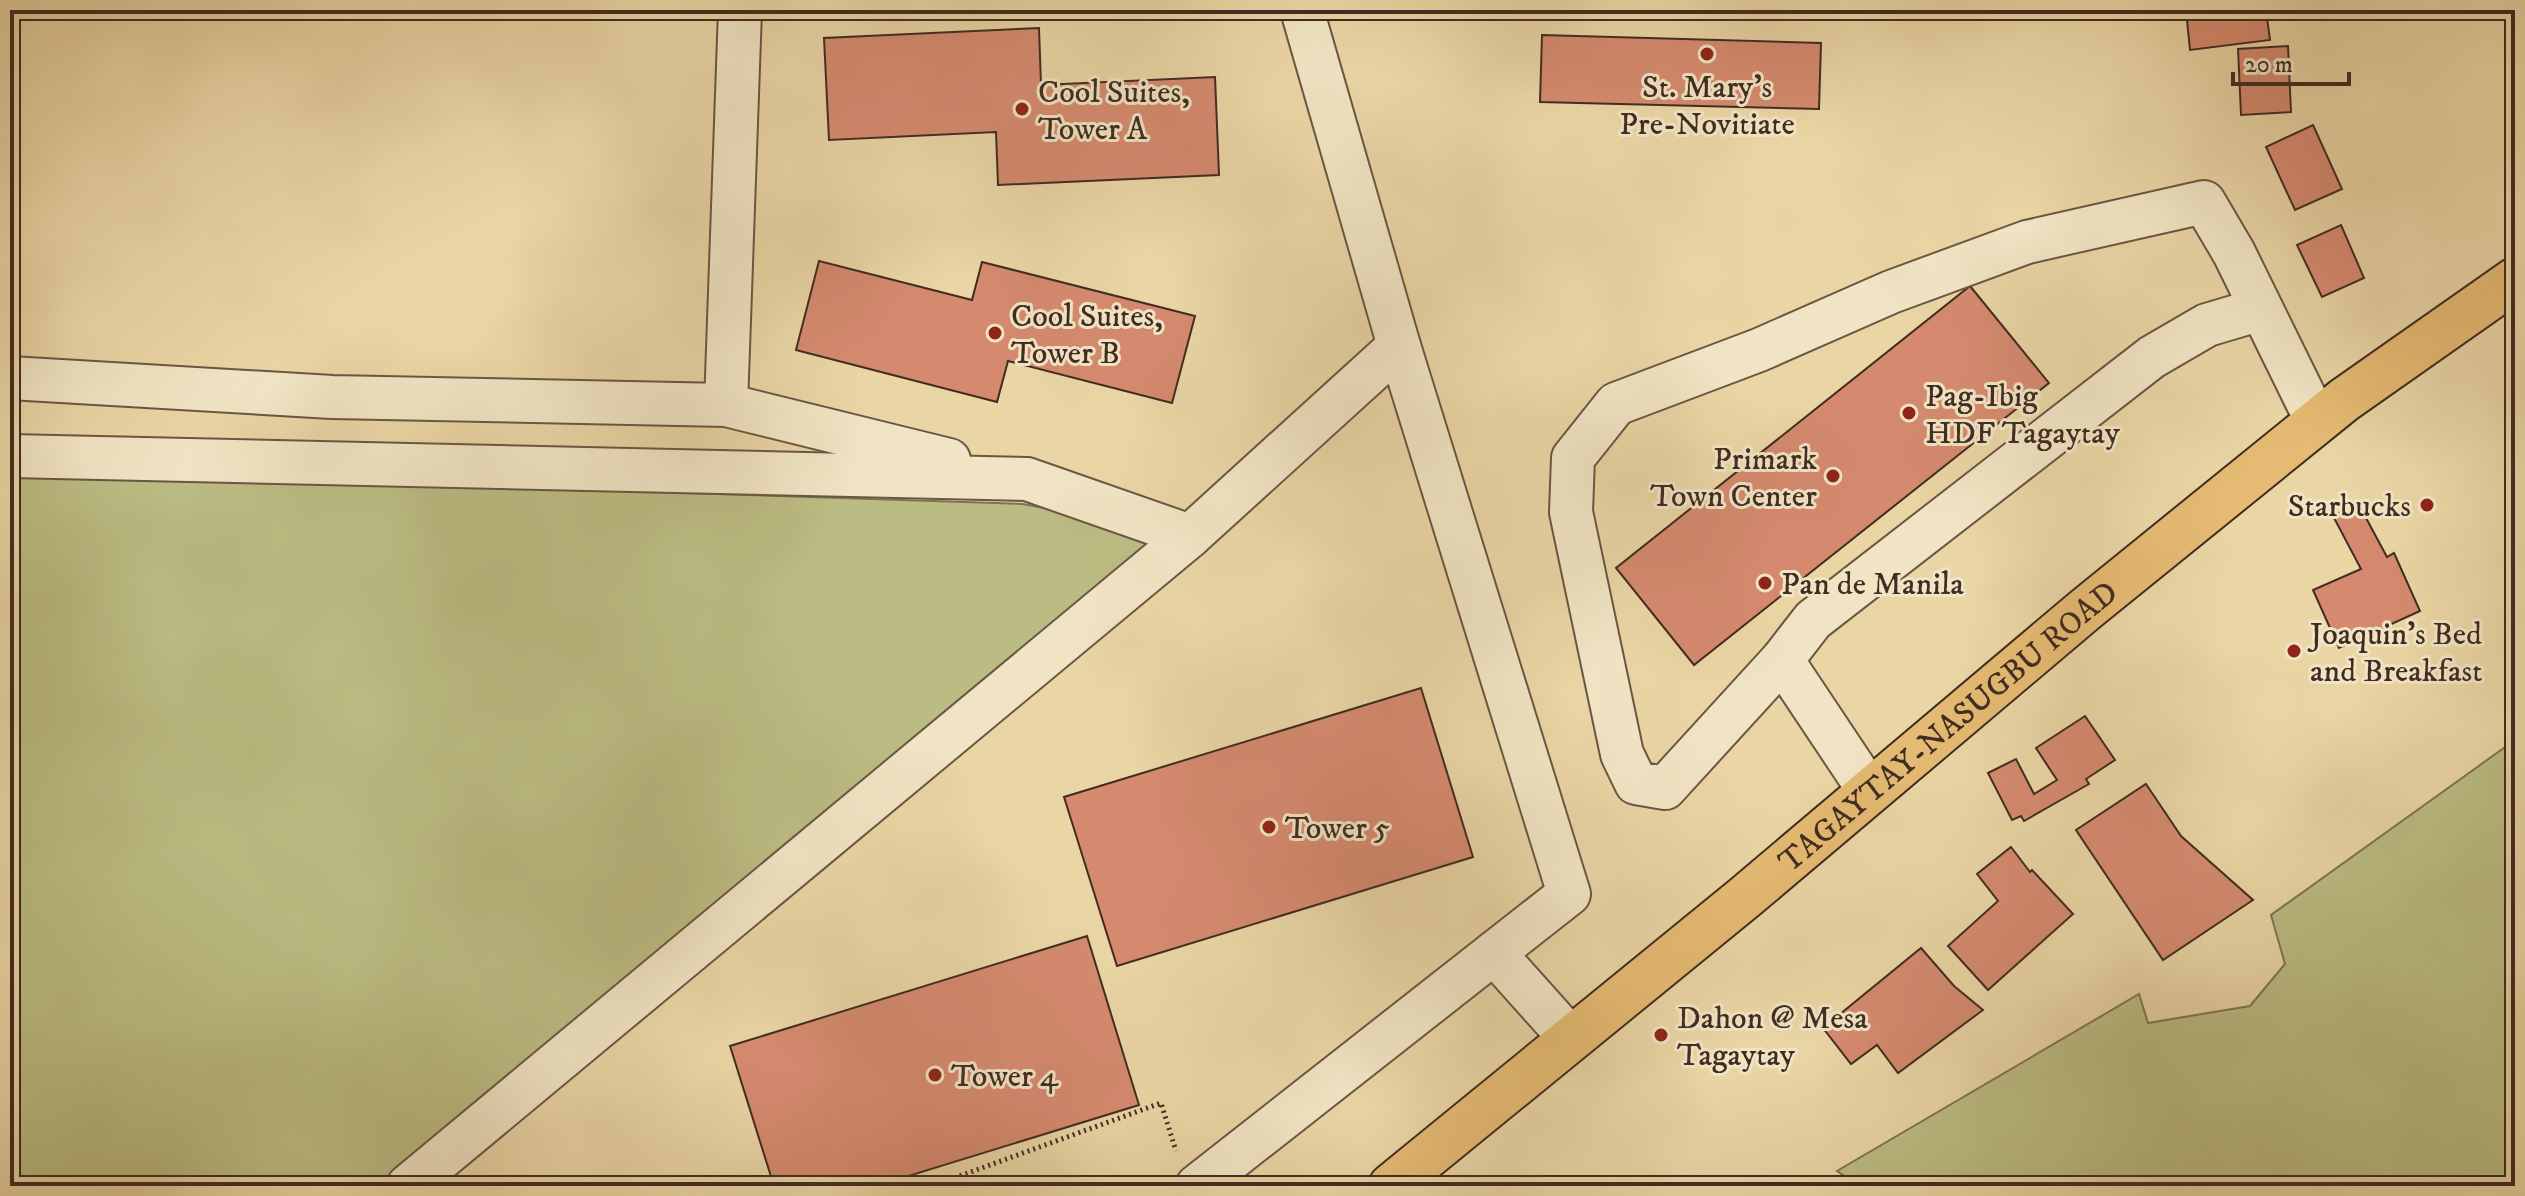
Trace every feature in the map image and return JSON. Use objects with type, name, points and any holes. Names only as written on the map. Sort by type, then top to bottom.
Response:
[{"type":"main road","name":"TAGAYTAY-NASUGBU ROAD","points":[[1391,1186],[1870,792],[2086,609],[2317,422],[2515,280]]},
{"type":"lane","points":[[726,405],[740,10]]},
{"type":"lane","points":[[1188,1172],[1494,953],[1569,894],[1399,346],[1302,10]]},
{"type":"lane","points":[[2261,309],[2207,325],[2152,357],[1813,620],[1782,660],[1665,788],[1636,783],[1622,754],[1571,512],[1573,458],[1616,404],[1759,350],[1891,292],[2027,242],[2204,202],[2234,253],[2317,422]]},
{"type":"lane","points":[[408,1186],[1190,536],[1399,346]]},
{"type":"lane","points":[[10,378],[332,397],[726,405],[1027,479],[1190,536]]},
{"type":"lane","points":[[10,456],[1027,479]]},
{"type":"lane","points":[[1782,660],[1870,792]]},
{"type":"lane","points":[[1494,953],[1571,1039]]},
{"type":"path","points":[[943,1182],[1161,1103],[1188,1172]]},
{"type":"green space","points":[[10,471],[1023,504],[1190,536],[408,1186],[10,1186]]},
{"type":"green space","points":[[2515,740],[2515,1186],[1859,1186],[1837,1171],[2139,994],[2148,1023],[2250,1006],[2285,964],[2271,915]]},
{"type":"building","points":[[2186,10],[2266,10],[2270,40],[2190,50]]},
{"type":"building","name":"Cool Suites, Tower A","points":[[1039,28],[1041,85],[1215,77],[1219,175],[998,185],[996,132],[829,140],[824,38]]},
{"type":"building","points":[[1542,35],[1821,43],[1819,109],[1540,102]]},
{"type":"building","points":[[2288,46],[2291,112],[2241,115],[2238,49]]},
{"type":"building","points":[[2313,125],[2342,189],[2295,210],[2266,147]]},
{"type":"building","points":[[2341,225],[2364,278],[2322,297],[2297,245]]},
{"type":"building","name":"Cool Suites, Tower B","points":[[819,261],[972,300],[982,262],[1195,316],[1172,403],[1008,361],[997,402],[796,350]]},
{"type":"building","name":"Primark Town Center","points":[[1970,286],[2049,383],[1694,665],[1616,568]]},
{"type":"building","points":[[2358,503],[2387,557],[2394,553],[2420,611],[2339,648],[2313,590],[2361,569],[2333,516]]},
{"type":"building","name":"Tower 5","points":[[1421,688],[1473,857],[1117,966],[1064,797]]},
{"type":"building","points":[[2085,716],[2115,760],[2086,779],[2089,784],[2024,821],[2021,816],[2012,820],[1988,773],[2016,759],[2034,794],[2057,780],[2036,748]]},
{"type":"building","points":[[2146,784],[2181,836],[2253,900],[2163,960],[2076,830]]},
{"type":"building","points":[[2011,847],[2030,872],[2032,870],[2073,914],[1988,990],[1948,946],[1998,901],[1977,874]]},
{"type":"building","name":"Tower 4","points":[[1087,936],[1139,1105],[876,1186],[774,1186],[730,1046]]},
{"type":"building","points":[[1921,948],[1954,986],[1983,1010],[1898,1073],[1877,1045],[1851,1064],[1823,1028]]},
{"type":"place","name":"St. Mary's Pre-Novitiate","points":[[1707,54]]},
{"type":"place","name":"Cool Suites, Tower A","points":[[1022,109]]},
{"type":"place","name":"Cool Suites, Tower B","points":[[995,333]]},
{"type":"place","name":"Pag-Ibig HDF Tagaytay","points":[[1909,413]]},
{"type":"place","name":"Primark Town Center","points":[[1833,476]]},
{"type":"place","name":"Starbucks","points":[[2427,505]]},
{"type":"place","name":"Pan de Manila","points":[[1765,583]]},
{"type":"place","name":"Joaquin's Bed and Breakfast","points":[[2294,651]]},
{"type":"place","name":"Tower 5","points":[[1269,827]]},
{"type":"place","name":"Dahon @ Mesa Tagaytay","points":[[1661,1035]]},
{"type":"place","name":"Tower 4","points":[[935,1075]]}]
